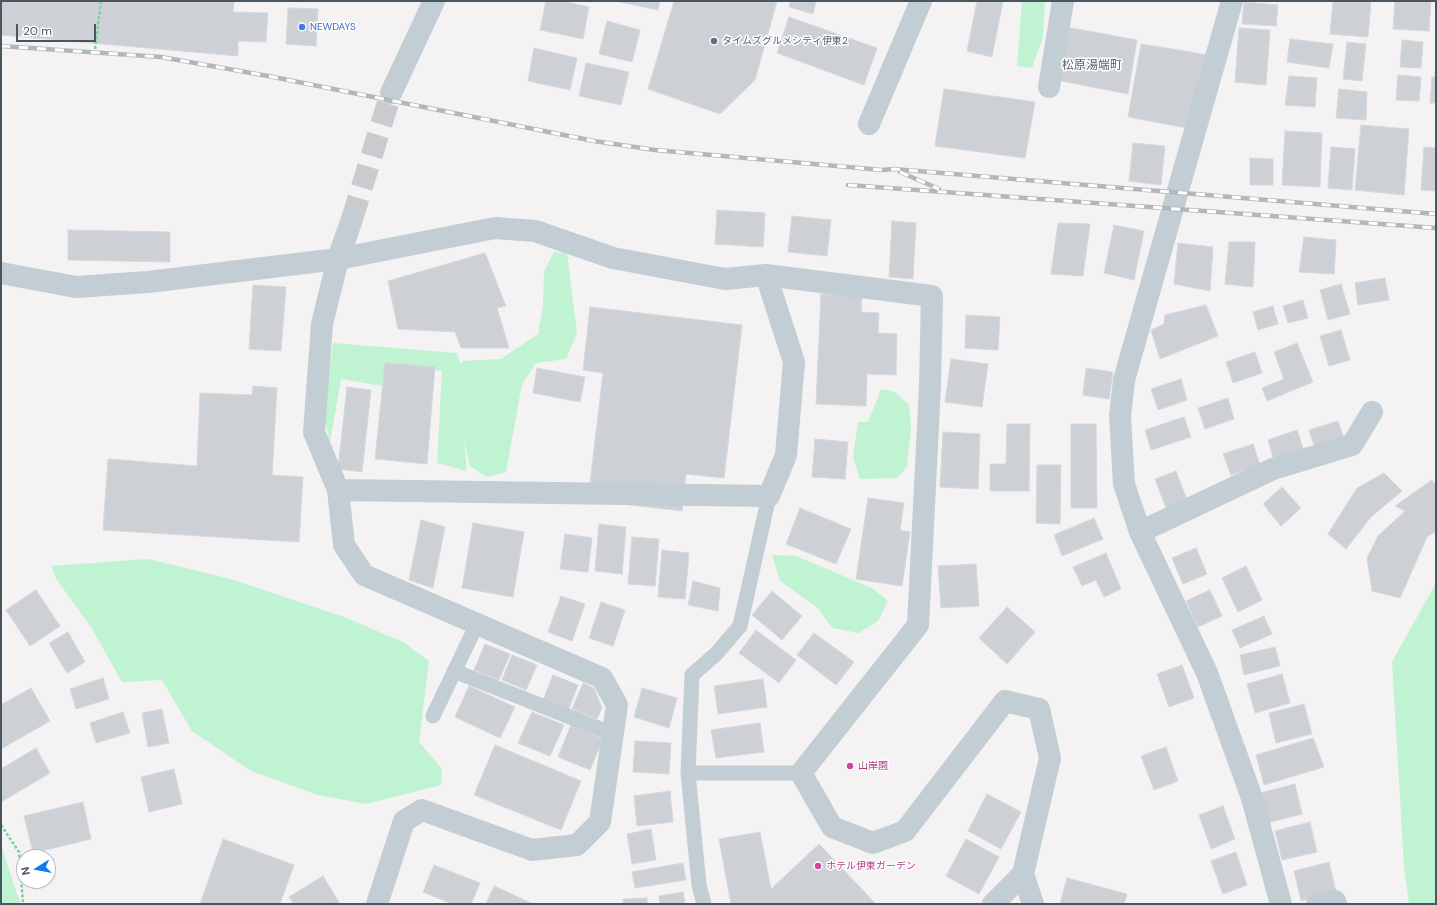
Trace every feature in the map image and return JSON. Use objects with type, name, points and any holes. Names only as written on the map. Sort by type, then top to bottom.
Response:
[{"type":"street","points":[[391,93],[434,1]]},
{"type":"street","points":[[869,124],[921,1]]},
{"type":"street","points":[[1049,87],[1063,1]]},
{"type":"street","points":[[1232,1],[1124,380],[1120,416],[1124,484],[1140,532],[1207,673],[1252,798],[1281,904]]},
{"type":"street","points":[[352,219],[338,259],[322,324],[314,432],[338,490],[344,546],[364,575],[602,678],[616,705],[600,822],[577,845],[532,850],[422,810],[404,821],[377,904]]},
{"type":"street","points":[[1,273],[76,287],[148,282],[338,259],[495,228],[535,232],[613,258],[725,279],[766,274],[932,296],[930,386],[918,625],[801,773],[832,827],[873,843],[905,831],[1005,701],[1039,708],[1050,758],[1023,874],[993,904]]},
{"type":"street","points":[[338,490],[769,496],[786,455],[794,362],[766,274]]},
{"type":"street","points":[[1140,532],[1273,469],[1352,445],[1372,412]]},
{"type":"street","points":[[1023,874],[1034,904]]},
{"type":"street","points":[[1317,904],[1335,901],[1336,904]]},
{"type":"lane","points":[[704,904],[699,885],[688,773],[692,675],[716,654],[740,626],[769,496]]},
{"type":"lane","points":[[433,716],[477,624]]},
{"type":"lane","points":[[454,671],[613,734]]},
{"type":"lane","points":[[688,773],[801,773]]},
{"type":"path","points":[[95,49],[101,1]]},
{"type":"path","points":[[1,825],[19,852],[23,902]]},
{"type":"green space","points":[[1022,1],[1045,1],[1043,37],[1032,68],[1017,66]]},
{"type":"green space","points":[[554,252],[567,253],[577,333],[566,359],[536,363],[522,384],[506,472],[487,477],[470,466],[464,439],[467,471],[437,463],[442,371],[389,364],[383,386],[341,379],[330,442],[324,417],[333,343],[457,353],[461,365],[462,361],[501,359],[538,334],[543,306],[544,272]]},
{"type":"green space","points":[[881,389],[895,392],[909,405],[911,427],[907,467],[897,478],[860,479],[853,457],[858,422],[868,422]]},
{"type":"green space","points":[[772,555],[796,556],[872,588],[888,601],[878,621],[859,633],[832,628],[818,608],[780,581]]},
{"type":"green space","points":[[148,559],[231,579],[344,617],[403,642],[429,661],[419,742],[442,769],[441,785],[366,804],[318,795],[251,771],[192,731],[162,680],[122,682],[91,627],[57,580],[51,566]]},
{"type":"green space","points":[[1436,583],[1436,904],[1409,904],[1404,867],[1392,662]]},
{"type":"green space","points":[[1,845],[17,894],[21,904],[1,904]]},
{"type":"building","points":[[1,1],[234,1],[233,12],[268,13],[266,42],[238,41],[238,56],[1,35]]},
{"type":"building","points":[[546,1],[562,1],[589,7],[583,39],[540,30]]},
{"type":"building","points":[[615,1],[660,1],[658,10]]},
{"type":"building","name":"タイムズグルメシティ伊東2","points":[[674,1],[777,1],[755,80],[720,114],[648,89]]},
{"type":"building","points":[[791,1],[816,1],[813,14],[789,7]]},
{"type":"building","points":[[977,1],[1003,1],[992,57],[967,51]]},
{"type":"building","points":[[1333,1],[1371,1],[1368,37],[1330,34]]},
{"type":"building","points":[[1395,1],[1431,1],[1429,31],[1393,29]]},
{"type":"building","points":[[1244,2],[1278,5],[1276,26],[1242,24]]},
{"type":"building","name":"NEWDAYS","points":[[288,8],[318,9],[316,46],[286,44]]},
{"type":"building","points":[[789,17],[877,48],[864,85],[777,53]]},
{"type":"building","points":[[607,21],[640,30],[632,62],[599,54]]},
{"type":"building","points":[[1066,27],[1137,40],[1128,94],[1056,80]]},
{"type":"building","points":[[1239,28],[1270,30],[1266,85],[1235,82]]},
{"type":"building","points":[[1290,39],[1333,44],[1329,68],[1287,62]]},
{"type":"building","points":[[1402,40],[1423,42],[1421,68],[1400,67]]},
{"type":"building","points":[[1347,42],[1366,44],[1362,81],[1343,79]]},
{"type":"building","points":[[1141,44],[1209,55],[1192,129],[1128,117]]},
{"type":"building","points":[[534,48],[577,58],[570,90],[528,81]]},
{"type":"building","points":[[586,63],[629,72],[621,105],[579,96]]},
{"type":"building","points":[[1398,75],[1421,77],[1419,101],[1396,100]]},
{"type":"building","points":[[1289,76],[1317,78],[1315,107],[1285,105]]},
{"type":"building","points":[[1432,77],[1436,77],[1436,103],[1430,103]]},
{"type":"building","points":[[944,89],[1035,102],[1025,158],[935,146]]},
{"type":"building","points":[[1339,89],[1367,92],[1366,120],[1336,118]]},
{"type":"building","points":[[1361,125],[1409,129],[1404,195],[1355,190]]},
{"type":"building","points":[[1285,131],[1322,133],[1320,187],[1282,185]]},
{"type":"building","points":[[1133,143],[1165,146],[1161,185],[1129,181]]},
{"type":"building","points":[[1331,147],[1355,149],[1352,190],[1328,188]]},
{"type":"building","points":[[1424,147],[1436,148],[1436,191],[1421,190]]},
{"type":"building","points":[[1250,158],[1273,159],[1273,185],[1250,185]]},
{"type":"building","points":[[717,210],[765,213],[763,247],[715,244]]},
{"type":"building","points":[[792,216],[831,220],[827,256],[788,252]]},
{"type":"building","points":[[892,221],[916,223],[913,279],[889,277]]},
{"type":"building","points":[[1058,223],[1090,224],[1083,276],[1051,274]]},
{"type":"building","points":[[1114,225],[1144,231],[1134,280],[1104,273]]},
{"type":"building","points":[[68,230],[170,232],[170,262],[68,260]]},
{"type":"building","points":[[1304,237],[1336,240],[1334,274],[1299,272]]},
{"type":"building","points":[[1229,242],[1255,242],[1253,287],[1225,284]]},
{"type":"building","points":[[1178,243],[1213,247],[1210,291],[1174,284]]},
{"type":"building","points":[[485,253],[506,306],[497,308],[509,348],[461,348],[455,332],[398,329],[388,281]]},
{"type":"building","points":[[1385,278],[1389,300],[1358,305],[1355,283]]},
{"type":"building","points":[[1341,284],[1350,314],[1328,320],[1320,290]]},
{"type":"building","points":[[253,285],[286,287],[281,351],[249,349]]},
{"type":"building","points":[[821,294],[862,296],[861,312],[879,313],[878,333],[897,334],[896,375],[867,374],[866,406],[816,404]]},
{"type":"building","points":[[1303,300],[1308,318],[1288,323],[1283,306]]},
{"type":"building","points":[[1206,305],[1218,336],[1160,359],[1151,330],[1164,324],[1165,315]]},
{"type":"building","points":[[1273,306],[1278,324],[1258,330],[1253,312]]},
{"type":"building","points":[[590,307],[742,325],[724,478],[686,474],[682,511],[588,500],[603,373],[583,370]]},
{"type":"building","points":[[966,315],[1000,317],[998,350],[965,348]]},
{"type":"building","points":[[1341,330],[1350,360],[1329,366],[1320,336]]},
{"type":"building","points":[[1297,343],[1313,382],[1267,401],[1262,388],[1284,379],[1274,352]]},
{"type":"building","points":[[1255,352],[1262,373],[1233,383],[1226,362]]},
{"type":"building","points":[[951,359],[988,364],[982,407],[945,402]]},
{"type":"building","points":[[385,363],[435,367],[427,464],[375,459]]},
{"type":"building","points":[[537,368],[585,377],[580,402],[533,393]]},
{"type":"building","points":[[1086,368],[1113,372],[1109,399],[1083,395]]},
{"type":"building","points":[[1181,379],[1187,400],[1158,410],[1151,389]]},
{"type":"building","points":[[253,386],[277,388],[272,475],[303,477],[299,542],[103,530],[108,459],[197,466],[200,393],[252,395]]},
{"type":"building","points":[[347,387],[371,390],[362,472],[338,469]]},
{"type":"building","points":[[1228,398],[1234,419],[1205,429],[1198,408]]},
{"type":"building","points":[[1184,417],[1191,437],[1151,450],[1145,430]]},
{"type":"building","points":[[1338,421],[1345,441],[1316,451],[1309,430]]},
{"type":"building","points":[[1007,424],[1030,424],[1029,491],[990,491],[990,464],[1006,464]]},
{"type":"building","points":[[1071,424],[1096,424],[1097,508],[1071,508]]},
{"type":"building","points":[[1297,430],[1304,451],[1274,461],[1268,440]]},
{"type":"building","points":[[943,432],[980,434],[978,489],[940,487]]},
{"type":"building","points":[[815,439],[848,442],[845,479],[812,477]]},
{"type":"building","points":[[1253,444],[1260,465],[1231,475],[1223,454]]},
{"type":"building","points":[[1037,465],[1061,465],[1060,524],[1036,523]]},
{"type":"building","points":[[1176,471],[1187,500],[1166,508],[1155,479]]},
{"type":"building","points":[[1384,473],[1402,491],[1371,517],[1346,549],[1328,534],[1357,488]]},
{"type":"building","points":[[1432,480],[1436,486],[1436,531],[1427,537],[1400,598],[1372,591],[1367,558],[1378,536],[1405,511],[1395,506]]},
{"type":"building","points":[[1282,487],[1301,508],[1281,526],[1263,504]]},
{"type":"building","points":[[868,498],[904,503],[900,530],[910,532],[902,586],[856,579]]},
{"type":"building","points":[[800,508],[851,529],[836,564],[786,544]]},
{"type":"building","points":[[1094,518],[1103,539],[1062,556],[1054,535]]},
{"type":"building","points":[[421,520],[445,527],[433,588],[409,580]]},
{"type":"building","points":[[473,523],[524,532],[513,597],[462,588]]},
{"type":"building","points":[[599,524],[626,527],[622,574],[595,571]]},
{"type":"building","points":[[565,534],[592,538],[588,572],[560,569]]},
{"type":"building","points":[[632,537],[659,539],[655,586],[628,584]]},
{"type":"building","points":[[1196,548],[1207,574],[1183,584],[1172,558]]},
{"type":"building","points":[[662,550],[689,553],[685,599],[658,597]]},
{"type":"building","points":[[1106,553],[1121,589],[1104,597],[1096,580],[1082,586],[1073,567]]},
{"type":"building","points":[[976,564],[979,606],[941,608],[938,566]]},
{"type":"building","points":[[1246,566],[1262,600],[1238,612],[1222,578]]},
{"type":"building","points":[[693,581],[720,588],[718,611],[688,605]]},
{"type":"building","points":[[36,590],[60,626],[30,646],[6,610]]},
{"type":"building","points":[[1210,590],[1222,616],[1198,627],[1186,601]]},
{"type":"building","points":[[772,591],[802,616],[782,640],[752,615]]},
{"type":"building","points":[[561,596],[585,604],[572,641],[548,632]]},
{"type":"building","points":[[601,602],[625,610],[613,646],[589,638]]},
{"type":"building","points":[[1007,607],[1035,632],[1007,664],[979,638]]},
{"type":"building","points":[[1264,616],[1272,634],[1240,648],[1232,630]]},
{"type":"building","points":[[756,630],[796,660],[779,683],[739,653]]},
{"type":"building","points":[[68,632],[85,662],[67,673],[49,643]]},
{"type":"building","points":[[814,633],[854,662],[836,685],[797,655]]},
{"type":"building","points":[[485,644],[510,654],[499,680],[474,670]]},
{"type":"building","points":[[1275,647],[1280,666],[1244,675],[1240,655]]},
{"type":"building","points":[[512,655],[537,665],[526,690],[502,680]]},
{"type":"building","points":[[1182,665],[1194,698],[1169,707],[1157,674]]},
{"type":"building","points":[[1282,674],[1290,703],[1255,713],[1247,684]]},
{"type":"building","points":[[553,675],[578,685],[568,711],[543,700]]},
{"type":"building","points":[[103,678],[109,699],[76,709],[70,689]]},
{"type":"building","points":[[763,679],[767,707],[718,714],[714,686]]},
{"type":"building","points":[[583,683],[594,688],[602,708],[597,719],[572,709]]},
{"type":"building","points":[[469,686],[515,707],[500,738],[455,717]]},
{"type":"building","points":[[31,688],[50,721],[1,749],[1,705]]},
{"type":"building","points":[[642,688],[677,698],[669,728],[634,717]]},
{"type":"building","points":[[1304,704],[1312,734],[1276,743],[1269,713]]},
{"type":"building","points":[[162,709],[169,743],[148,747],[142,713]]},
{"type":"building","points":[[123,712],[130,733],[96,743],[90,723]]},
{"type":"building","points":[[532,712],[564,725],[550,756],[518,743]]},
{"type":"building","points":[[760,723],[764,752],[716,758],[711,730]]},
{"type":"building","points":[[571,725],[603,739],[590,770],[558,757]]},
{"type":"building","points":[[1313,738],[1324,767],[1264,785],[1256,755]]},
{"type":"building","points":[[635,741],[671,743],[669,774],[633,772]]},
{"type":"building","points":[[495,745],[581,781],[561,830],[474,795]]},
{"type":"building","points":[[1166,747],[1178,781],[1154,790],[1141,756]]},
{"type":"building","points":[[36,748],[50,773],[1,802],[1,769]]},
{"type":"building","points":[[174,769],[182,804],[149,812],[141,777]]},
{"type":"building","points":[[1295,784],[1302,814],[1267,823],[1260,793]]},
{"type":"building","points":[[670,791],[673,822],[637,826],[634,796]]},
{"type":"building","points":[[987,794],[1021,812],[1001,849],[968,831]]},
{"type":"building","points":[[83,802],[91,839],[50,849],[32,849],[24,816]]},
{"type":"building","points":[[1223,806],[1235,839],[1211,849],[1199,815]]},
{"type":"building","points":[[1310,822],[1317,852],[1282,860],[1275,831]]},
{"type":"building","points":[[651,829],[656,860],[632,864],[627,834]]},
{"type":"building","name":"ホテル伊東ガーデン","points":[[760,832],[771,889],[819,844],[876,904],[731,904],[719,839]]},
{"type":"building","points":[[223,839],[294,865],[280,904],[200,904]]},
{"type":"building","points":[[966,839],[999,857],[979,894],[946,876]]},
{"type":"building","points":[[1236,852],[1247,885],[1223,894],[1211,861]]},
{"type":"building","points":[[1329,862],[1336,892],[1301,901],[1294,871]]},
{"type":"building","points":[[683,863],[686,880],[635,888],[632,872]]},
{"type":"building","points":[[434,865],[480,883],[471,904],[452,904],[423,892]]},
{"type":"building","points":[[323,876],[340,904],[294,904],[289,897]]},
{"type":"building","points":[[1067,878],[1127,894],[1124,904],[1060,904]]},
{"type":"building","points":[[494,886],[533,904],[486,904]]},
{"type":"building","points":[[683,892],[685,904],[660,904],[659,896]]},
{"type":"building","points":[[647,898],[647,904],[623,904],[623,899]]},
{"type":"tunnel","points":[[352,219],[391,93]]},
{"type":"railway","points":[[1,46],[161,57],[268,76],[594,141],[655,150],[882,170],[893,169],[1436,214]]},
{"type":"railway","points":[[900,172],[939,189]]},
{"type":"railway","points":[[848,185],[1436,228]]},
{"type":"place","name":"NEWDAYS","points":[[302,27]]},
{"type":"place","name":"タイムズグルメシティ伊東2","points":[[714,41]]},
{"type":"place","name":"山岸園","points":[[850,766]]},
{"type":"place","name":"ホテル伊東ガーデン","points":[[818,866]]},
{"type":"district","name":"松原湯端町","points":[[1092,66]]}]
